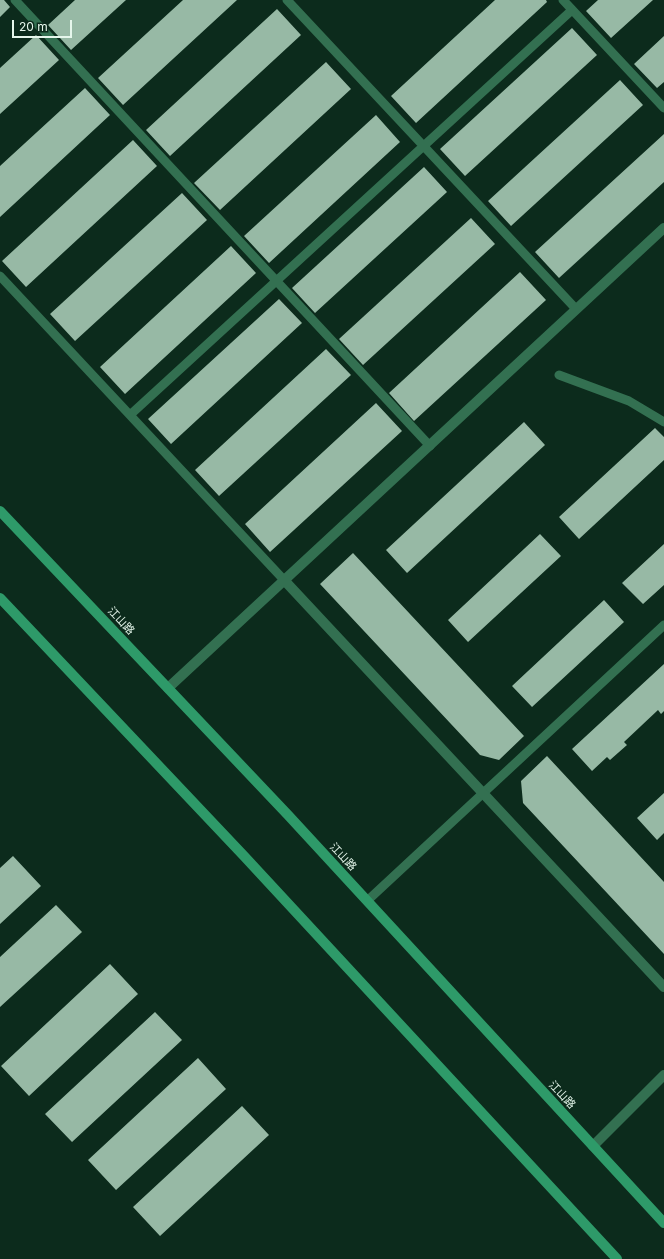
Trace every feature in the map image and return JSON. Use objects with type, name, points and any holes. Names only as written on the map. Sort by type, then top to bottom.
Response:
[{"type":"main road","name":"江山路","points":[[0,511],[367,901],[664,1223]]},
{"type":"main road","points":[[0,598],[244,856],[617,1259]]},
{"type":"street","points":[[168,688],[664,228]]},
{"type":"street","points":[[284,580],[664,987]]},
{"type":"street","points":[[593,1146],[664,1075]]},
{"type":"lane","points":[[15,0],[430,446]]},
{"type":"lane","points":[[287,0],[576,309]]},
{"type":"lane","points":[[563,0],[664,108]]},
{"type":"lane","points":[[130,415],[572,10]]},
{"type":"lane","points":[[0,276],[284,580]]},
{"type":"lane","points":[[559,376],[629,401],[664,422]]},
{"type":"lane","points":[[367,901],[663,628]]},
{"type":"building","points":[[0,0],[4,0],[10,7],[0,17]]},
{"type":"building","points":[[75,0],[126,0],[71,50],[48,25]]},
{"type":"building","points":[[183,0],[237,0],[123,105],[98,78]]},
{"type":"building","points":[[495,0],[546,0],[547,2],[416,123],[391,96]]},
{"type":"building","points":[[598,0],[653,0],[611,38],[586,11]]},
{"type":"building","points":[[277,9],[301,35],[170,156],[146,130]]},
{"type":"building","points":[[572,28],[597,55],[465,176],[440,149]]},
{"type":"building","points":[[36,35],[59,60],[0,114],[0,68]]},
{"type":"building","points":[[664,36],[664,82],[657,88],[634,64]]},
{"type":"building","points":[[326,62],[351,89],[220,210],[194,183]]},
{"type":"building","points":[[620,80],[643,105],[511,226],[488,201]]},
{"type":"building","points":[[85,88],[110,115],[0,217],[0,166]]},
{"type":"building","points":[[376,115],[400,142],[269,263],[244,236]]},
{"type":"building","points":[[664,134],[664,182],[559,278],[535,252]]},
{"type":"building","points":[[133,140],[157,166],[26,287],[2,261]]},
{"type":"building","points":[[424,167],[447,192],[315,313],[292,288]]},
{"type":"building","points":[[182,193],[207,220],[75,341],[50,314]]},
{"type":"building","points":[[471,218],[495,244],[363,365],[339,339]]},
{"type":"building","points":[[231,246],[256,273],[125,394],[100,367]]},
{"type":"building","points":[[520,272],[546,300],[414,421],[389,393]]},
{"type":"building","points":[[279,299],[302,323],[171,444],[148,419]]},
{"type":"building","points":[[326,349],[351,375],[219,496],[195,470]]},
{"type":"building","points":[[376,403],[402,431],[270,552],[245,524]]},
{"type":"building","points":[[524,422],[545,445],[407,573],[386,550]]},
{"type":"building","points":[[655,428],[664,437],[664,460],[579,539],[559,517]]},
{"type":"building","points":[[540,534],[561,556],[468,642],[448,620]]},
{"type":"building","points":[[664,544],[664,585],[643,604],[622,583]]},
{"type":"building","points":[[353,553],[524,736],[499,760],[480,755],[320,584]]},
{"type":"building","points":[[604,600],[624,622],[532,707],[512,686]]},
{"type":"building","points":[[664,664],[664,711],[661,714],[658,710],[624,742],[627,745],[610,760],[607,757],[592,771],[572,749]]},
{"type":"building","points":[[547,756],[664,882],[664,954],[523,803],[521,781]]},
{"type":"building","points":[[664,793],[664,833],[657,840],[637,818]]},
{"type":"building","points":[[13,856],[41,886],[0,924],[0,868]]},
{"type":"building","points":[[56,905],[82,932],[0,1007],[0,957]]},
{"type":"building","points":[[110,964],[138,994],[29,1096],[1,1066]]},
{"type":"building","points":[[155,1012],[182,1040],[72,1142],[45,1114]]},
{"type":"building","points":[[198,1058],[226,1089],[116,1190],[88,1160]]},
{"type":"building","points":[[242,1106],[269,1135],[160,1236],[133,1207]]}]
